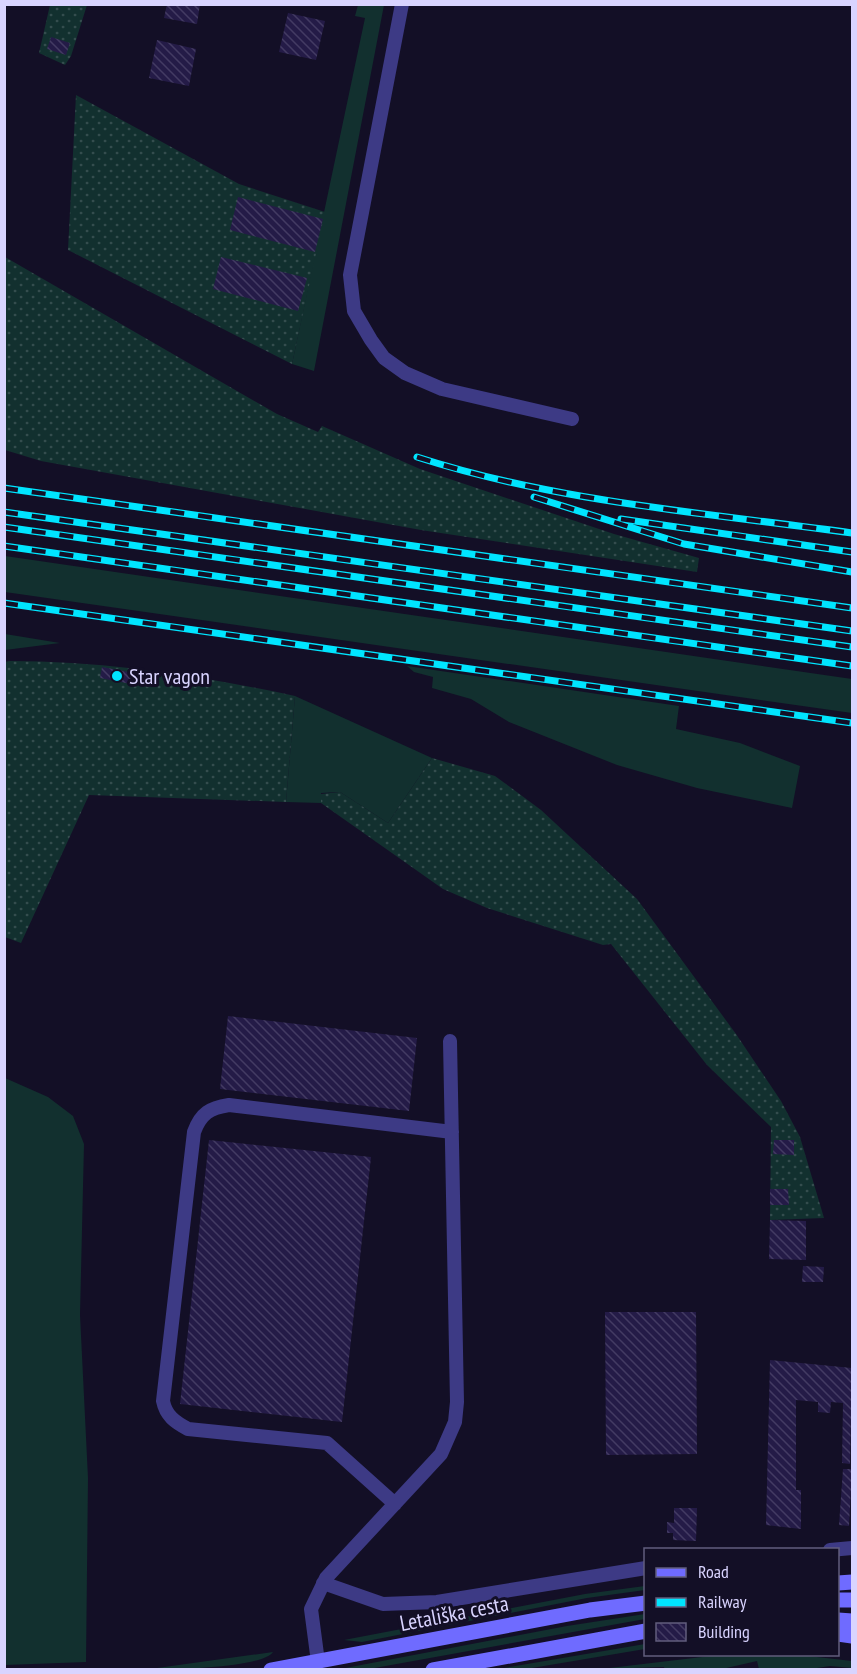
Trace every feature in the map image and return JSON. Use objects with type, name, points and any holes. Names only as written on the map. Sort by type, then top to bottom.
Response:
[{"type":"main road","name":"Letališka cesta","points":[[272,1670],[590,1610],[644,1603]]},
{"type":"main road","points":[[433,1670],[644,1632]]},
{"type":"lane","points":[[402,4],[350,275],[354,311],[384,358],[405,373],[442,389],[572,419]]},
{"type":"lane","points":[[318,1662],[311,1609],[324,1583],[441,1454],[455,1422],[450,1041]]},
{"type":"lane","points":[[395,1504],[327,1443],[188,1429],[174,1421],[165,1410],[163,1401],[194,1132],[198,1120],[206,1112],[230,1105],[452,1132]]},
{"type":"lane","points":[[324,1583],[383,1604],[426,1602],[644,1568]]},
{"type":"green space","points":[[50,5],[87,5],[71,56],[65,65],[39,53]]},
{"type":"green space","points":[[358,5],[384,5],[314,371],[292,364],[365,18],[355,16]]},
{"type":"green space","points":[[76,95],[239,184],[325,212],[292,364],[68,250]]},
{"type":"green space","points":[[5,257],[277,414],[318,432],[322,426],[420,469],[614,534],[699,558],[697,572],[421,530],[41,461],[5,450]]},
{"type":"green space","points":[[5,556],[852,679],[852,713],[5,592]]},
{"type":"green space","points":[[5,634],[60,643],[5,650]]},
{"type":"green space","points":[[4,662],[82,664],[153,671],[295,696],[286,802],[89,795],[21,943],[5,937]]},
{"type":"green space","points":[[407,666],[679,706],[676,729],[740,743],[800,766],[792,808],[697,788],[617,765],[509,722],[471,699],[432,688],[433,677],[414,672]]},
{"type":"green space","points":[[295,696],[432,758],[388,823],[340,792],[321,793],[321,803],[286,802]]},
{"type":"green space","points":[[432,758],[495,776],[541,810],[637,899],[736,1034],[781,1101],[800,1137],[824,1218],[770,1220],[771,1127],[707,1065],[611,944],[603,945],[487,908],[443,889],[321,803],[321,794],[340,792],[388,823]]},
{"type":"green space","points":[[5,1078],[48,1097],[73,1116],[84,1144],[80,1315],[88,1478],[86,1662],[5,1665]]},
{"type":"green space","points":[[644,1586],[644,1590],[587,1598],[362,1642],[344,1640],[585,1594]]},
{"type":"green space","points":[[644,1614],[644,1619],[369,1669],[340,1669],[567,1626]]},
{"type":"green space","points":[[644,1644],[644,1649],[526,1669],[498,1669]]},
{"type":"green space","points":[[273,1652],[252,1662],[235,1665],[150,1669]]},
{"type":"green space","points":[[711,1656],[808,1656],[852,1661],[852,1668],[830,1666],[804,1670],[759,1669],[757,1661],[722,1669],[665,1670],[664,1667],[601,1669]]},
{"type":"building","points":[[167,4],[200,4],[197,24],[164,18]]},
{"type":"building","points":[[288,13],[325,21],[316,60],[279,52]]},
{"type":"building","points":[[51,37],[70,43],[66,55],[47,49]]},
{"type":"building","points":[[157,40],[196,49],[189,86],[149,78]]},
{"type":"building","points":[[238,197],[323,219],[315,252],[230,230]]},
{"type":"building","points":[[221,257],[307,278],[298,311],[213,289]]},
{"type":"building","name":"Star vagon","points":[[102,667],[134,673],[131,684],[100,678]]},
{"type":"building","points":[[228,1016],[417,1038],[409,1111],[220,1089]]},
{"type":"building","points":[[209,1140],[371,1157],[342,1422],[180,1404]]},
{"type":"building","points":[[774,1140],[794,1140],[794,1155],[773,1154]]},
{"type":"building","points":[[770,1189],[788,1189],[789,1205],[770,1205]]},
{"type":"building","points":[[770,1220],[806,1221],[806,1260],[769,1259]]},
{"type":"building","points":[[803,1266],[824,1267],[823,1282],[802,1282]]},
{"type":"building","points":[[605,1312],[696,1312],[697,1454],[606,1455]]},
{"type":"building","points":[[770,1360],[852,1368],[850,1464],[842,1463],[843,1403],[831,1402],[830,1413],[818,1412],[818,1402],[796,1400],[796,1490],[801,1490],[801,1529],[766,1525]]},
{"type":"building","points":[[843,1469],[852,1469],[849,1526],[839,1525]]},
{"type":"building","points":[[674,1508],[697,1508],[696,1541],[673,1540],[673,1533],[667,1533],[667,1522],[674,1523]]},
{"type":"railway","points":[[417,457],[523,485],[578,496],[852,533]]},
{"type":"railway","points":[[4,488],[852,608]]},
{"type":"railway","points":[[534,497],[684,544],[852,572]]},
{"type":"railway","points":[[4,512],[852,631]]},
{"type":"railway","points":[[621,519],[852,552]]},
{"type":"railway","points":[[4,527],[852,647]]},
{"type":"railway","points":[[4,546],[852,666]]},
{"type":"railway","points":[[4,603],[852,723]]},
{"type":"place","name":"Star vagon","points":[[117,676]]}]
